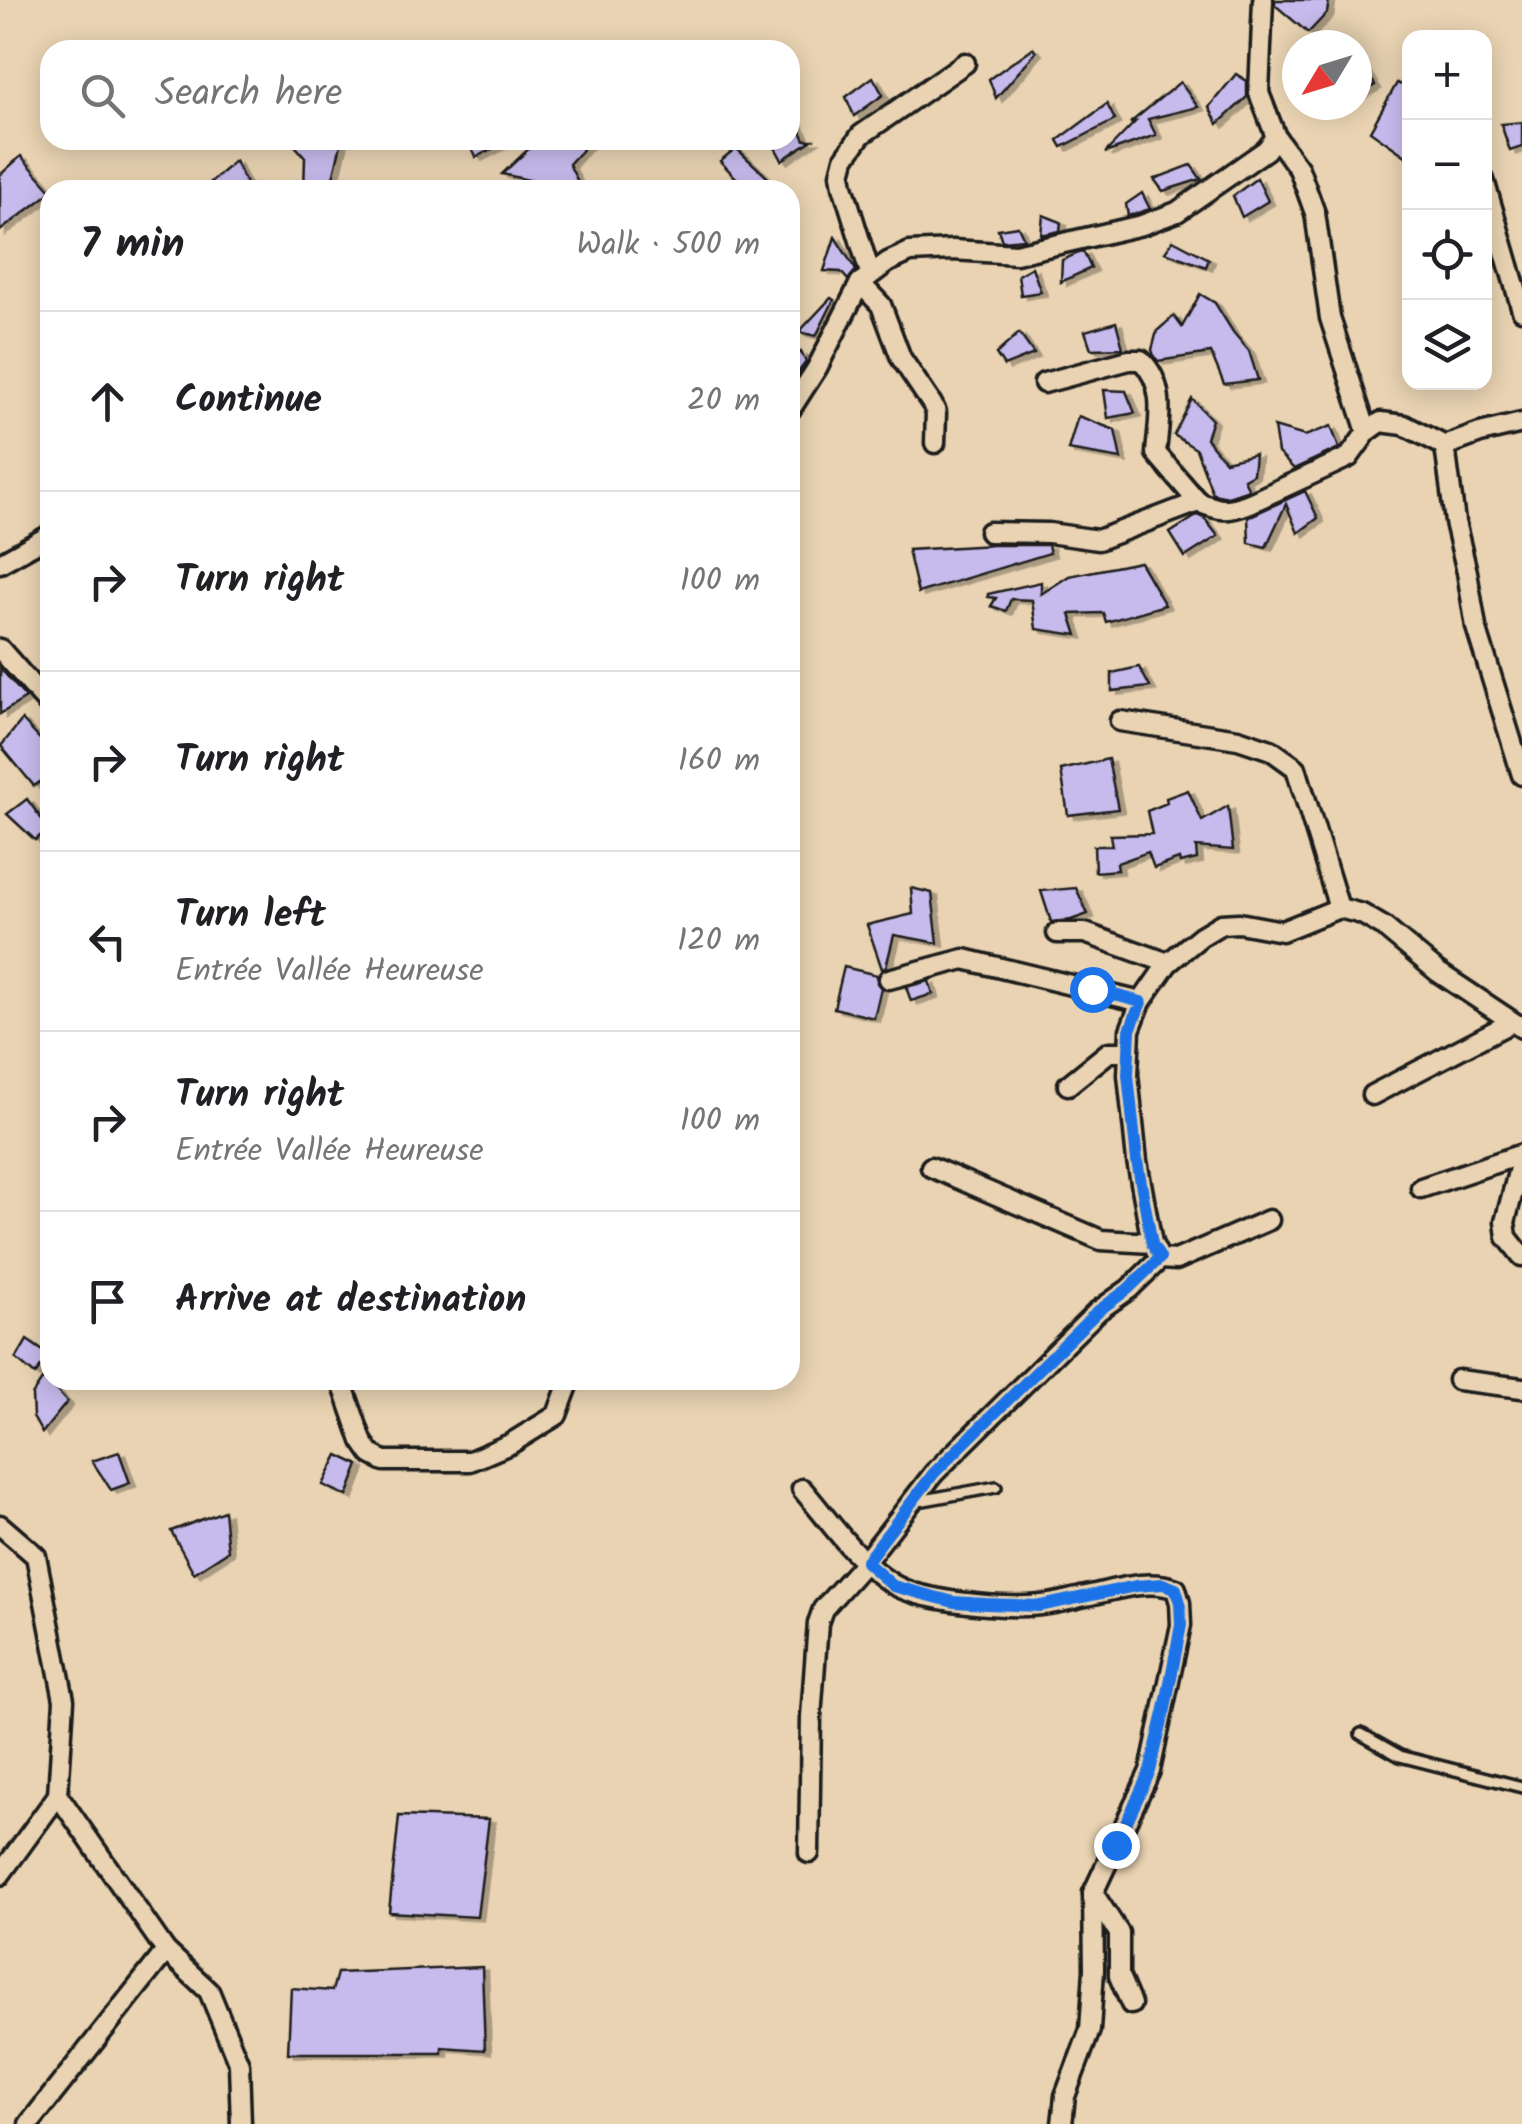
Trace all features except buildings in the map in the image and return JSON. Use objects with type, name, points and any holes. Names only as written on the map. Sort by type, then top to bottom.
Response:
[{"type":"street","points":[[1263,0],[1259,93],[1276,137],[1299,169],[1315,213],[1330,318],[1367,432]]},
{"type":"street","points":[[935,443],[936,412],[901,358],[865,278],[841,174],[845,158],[862,135],[965,63]]},
{"type":"street","points":[[800,394],[865,278],[888,262],[910,252],[1016,254],[1142,225],[1178,212],[1254,159],[1276,137]]},
{"type":"street","points":[[1492,207],[1522,310]]},
{"type":"street","points":[[1044,383],[1140,360],[1154,376],[1161,406],[1156,453],[1198,502],[1220,510],[1250,503],[1349,457],[1367,432],[1381,422],[1404,425],[1445,446],[1522,423]]},
{"type":"street","points":[[1445,446],[1476,627],[1522,774]]},
{"type":"street","points":[[989,532],[1050,533],[1098,540],[1198,502]]},
{"type":"street","points":[[0,563],[40,541]]},
{"type":"street","points":[[0,648],[40,694]]},
{"type":"street","points":[[1120,721],[1238,739],[1271,750],[1296,768],[1340,908]]},
{"type":"street","points":[[809,1853],[810,1716],[822,1609],[866,1562],[934,1473],[1098,1311],[1128,1289],[1156,1251],[1137,1161],[1128,1052],[1130,1030],[1141,1002],[1168,964],[1221,924],[1239,922],[1282,931],[1340,908],[1362,914],[1384,927],[1438,972],[1517,1025]]},
{"type":"street","points":[[1057,933],[1084,933],[1168,964]]},
{"type":"street","points":[[889,979],[964,959],[1141,1002]]},
{"type":"street","points":[[1372,1095],[1517,1025]]},
{"type":"street","points":[[1068,1086],[1109,1052],[1128,1052]]},
{"type":"street","points":[[1420,1188],[1522,1155]]},
{"type":"street","points":[[1522,1155],[1505,1222],[1506,1237],[1522,1256]]},
{"type":"street","points":[[931,1167],[1101,1240],[1156,1251],[1176,1260],[1268,1220]]},
{"type":"street","points":[[1458,1380],[1522,1388]]},
{"type":"street","points":[[344,1390],[362,1441],[371,1454],[384,1461],[470,1461],[510,1444],[558,1415],[567,1390]]},
{"type":"street","points":[[802,1488],[866,1562],[893,1586],[954,1602],[1040,1606],[1150,1585],[1176,1589],[1181,1625],[1150,1771],[1093,1893],[1090,2030],[1064,2096],[1062,2124]]},
{"type":"street","points":[[0,1525],[36,1556],[64,1700],[58,1795],[0,1875]]},
{"type":"street","points":[[58,1795],[166,1951],[209,1991],[239,2064],[241,2124]]},
{"type":"street","points":[[1093,1893],[1119,1933],[1119,1976],[1130,2004]]},
{"type":"street","points":[[29,2124],[166,1951]]},
{"type":"lane","points":[[910,1503],[996,1486]]},
{"type":"lane","points":[[1361,1734],[1400,1756],[1522,1786]]},
{"type":"route","points":[[1092,989],[1141,1002],[1130,1030],[1128,1075],[1137,1161],[1152,1244],[1160,1258],[1098,1311],[934,1473],[866,1562],[893,1586],[954,1602],[1040,1606],[1136,1586],[1163,1584],[1176,1589],[1181,1625],[1165,1709],[1150,1771],[1116,1845]]}]
